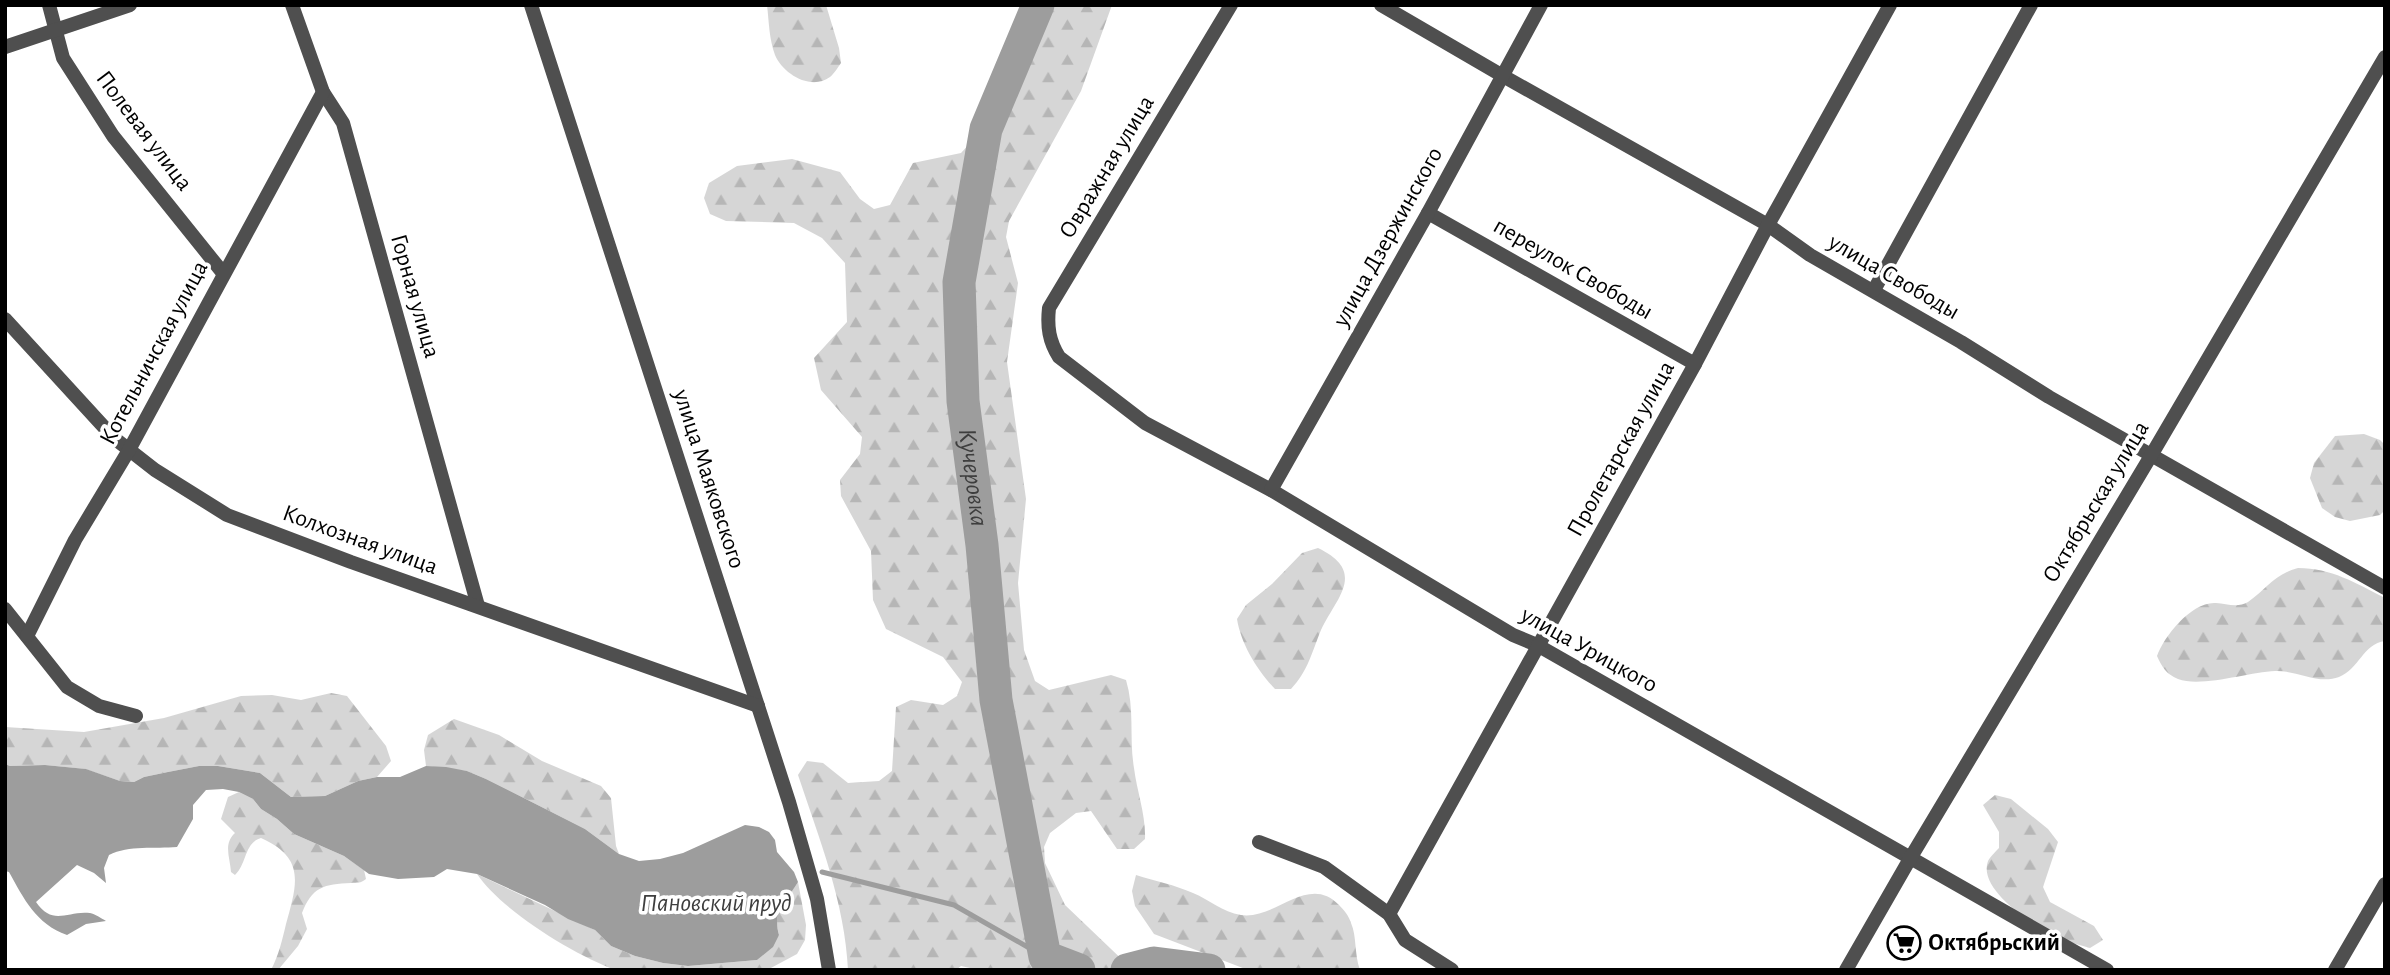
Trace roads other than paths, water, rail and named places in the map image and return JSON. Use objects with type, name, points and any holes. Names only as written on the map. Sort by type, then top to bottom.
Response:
[{"type":"street","name":"Полевая улица","points":[[49,5],[63,58],[113,136],[223,273]]},
{"type":"street","points":[[5,47],[130,5]]},
{"type":"street","name":"Горная улица","points":[[292,5],[323,92],[343,123],[478,606]]},
{"type":"street","name":"улица Маяковского","points":[[531,5],[758,706],[817,899],[829,970]]},
{"type":"street","name":"Овражная улица","points":[[1059,357],[1051,345],[1047,324],[1049,308],[1231,5]]},
{"type":"street","name":"улица Свободы","points":[[1381,5],[1768,225],[1810,255],[1874,290],[2049,397],[2385,589]]},
{"type":"street","name":"улица Дзержинского","points":[[1271,490],[1428,213],[1541,5]]},
{"type":"street","name":"Пролетарская улица","points":[[1389,914],[1695,364],[1768,225],[1890,5]]},
{"type":"street","points":[[1874,290],[2031,5]]},
{"type":"street","name":"Октябрьская улица","points":[[1846,970],[2385,57]]},
{"type":"street","name":"Котельничская улица","points":[[27,636],[75,540],[129,450],[323,92]]},
{"type":"street","name":"переулок Свободы","points":[[1428,213],[1695,364]]},
{"type":"street","name":"Колхозная улица","points":[[5,319],[114,438],[155,470],[227,515],[758,706]]},
{"type":"street","name":"улица Урицкого","points":[[1059,357],[1145,423],[1271,490],[1513,635],[1537,645],[2107,970]]},
{"type":"street","points":[[5,609],[57,675],[78,695],[99,706],[136,716]]},
{"type":"street","points":[[1259,842],[1324,867],[1389,914],[1405,940],[1452,970]]},
{"type":"street","points":[[2335,970],[2385,884]]},
{"type":"water","name":"Пановский пруд","points":[[5,764],[86,769],[120,781],[134,782],[144,777],[199,766],[218,766],[260,773],[291,797],[325,796],[358,781],[377,777],[400,777],[426,766],[446,767],[467,771],[486,779],[585,829],[619,854],[639,861],[683,853],[745,825],[759,827],[769,832],[775,840],[777,852],[794,872],[798,882],[779,913],[779,935],[773,947],[757,960],[688,966],[663,963],[611,946],[595,930],[477,874],[447,869],[434,877],[398,879],[369,874],[344,856],[294,834],[261,809],[253,799],[239,792],[206,790],[193,805],[193,819],[177,847],[134,849],[109,855],[104,868],[106,883],[94,873],[77,865],[36,902],[42,910],[55,916],[90,913],[106,921],[86,924],[67,935],[39,917],[9,872],[5,871]]},
{"type":"waterway","name":"Кучеровка","points":[[1038,5],[986,129],[959,282],[963,401],[982,545],[996,700],[1045,957],[1079,970]]},
{"type":"waterway","points":[[822,872],[954,905],[1045,957]]},
{"type":"waterway","points":[[1127,970],[1154,963],[1209,970]]},
{"type":"place","name":"Октябрьский","points":[[1904,943]]}]
